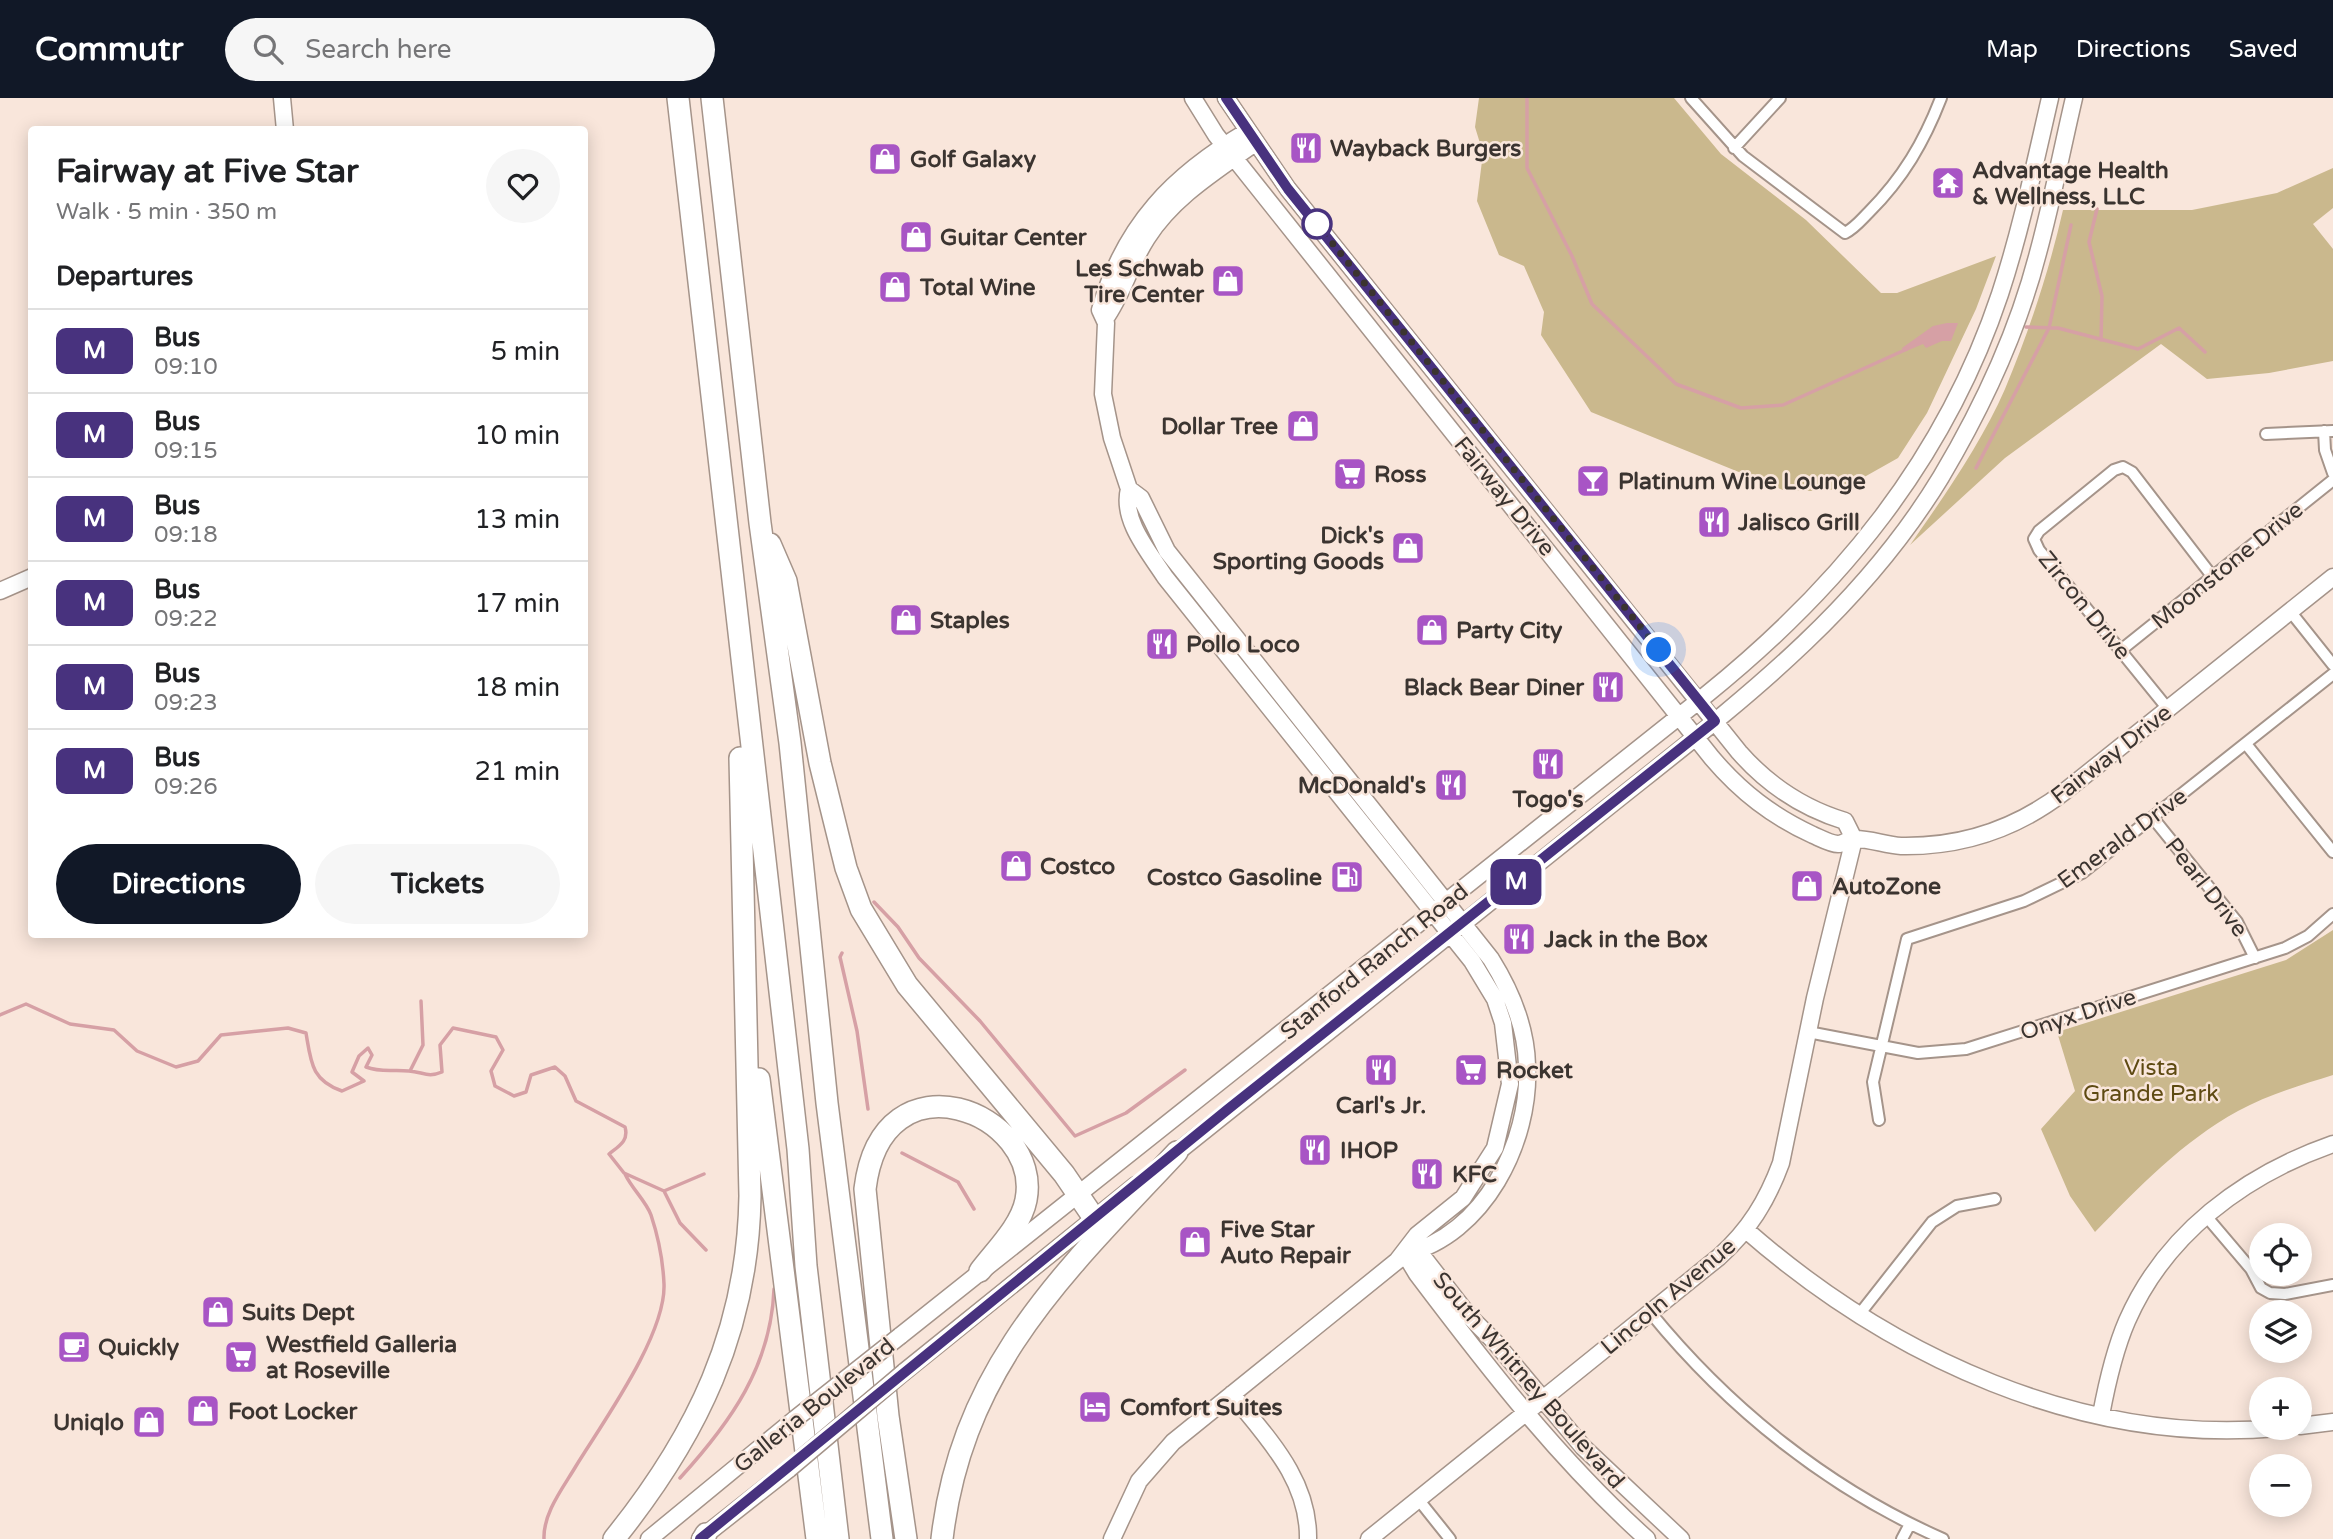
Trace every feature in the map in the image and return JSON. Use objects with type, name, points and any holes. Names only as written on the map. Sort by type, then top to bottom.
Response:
[{"type":"highway","points":[[678,98],[795,1122],[806,1266],[838,1539]]},
{"type":"highway","points":[[712,98],[760,523],[790,743],[827,1103],[882,1539]]},
{"type":"highway","points":[[760,523],[786,581],[823,776],[846,868],[861,909],[883,950],[907,985],[1077,1193],[1094,1218]]},
{"type":"highway","points":[[614,1539],[658,1484],[687,1434],[711,1382],[742,1287],[750,1231],[739,729],[743,675]]},
{"type":"highway","points":[[744,951],[817,1539]]},
{"type":"highway","points":[[906,1539],[888,1416],[865,1188],[868,1161],[881,1135],[900,1117],[926,1107],[952,1107],[975,1113],[999,1129],[1018,1155],[1027,1183],[1023,1209],[980,1271]]},
{"type":"highway","points":[[942,1539],[948,1501],[965,1441],[982,1396],[1005,1352],[1058,1279],[1177,1152]]},
{"type":"street","points":[[282,98],[285,126]]},
{"type":"street","name":"Fairway Drive","points":[[1193,98],[1229,152],[1695,738],[1745,793],[1782,820],[1838,844],[1854,839],[1894,846],[1937,845],[2000,829],[2048,805],[2333,577]]},
{"type":"street","name":"Fairway Drive","points":[[1226,98],[1288,189],[1748,762],[1771,783],[1797,801],[1845,821],[1854,839]]},
{"type":"street","points":[[1691,98],[1734,148],[1845,233],[1853,229],[1882,199],[1909,166],[1941,98]]},
{"type":"street","points":[[1734,148],[1780,98]]},
{"type":"street","name":"Stanford Ranch Road","points":[[980,1271],[1752,659],[1807,608],[1880,522],[1919,465],[1966,378],[1999,296],[2050,98]]},
{"type":"street","name":"Stanford Ranch Road","points":[[703,1537],[1094,1218],[1695,738],[1835,617],[1907,528],[1965,436],[2007,344],[2038,254],[2074,98]]},
{"type":"street","points":[[1252,137],[1175,183],[1134,230],[1107,284],[1100,310],[1105,319],[1103,394],[1112,438],[1129,489],[1125,504],[1144,545],[1165,577],[1358,821],[1441,908]]},
{"type":"street","points":[[2266,434],[2329,431],[2325,450],[2333,473]]},
{"type":"street","points":[[1492,480],[1509,465]]},
{"type":"street","name":"Zircon Drive","points":[[2168,709],[2039,550],[2034,539],[2039,531],[2114,470],[2123,467],[2132,472],[2212,576]]},
{"type":"street","name":"Moonstone Drive","points":[[2121,650],[2333,480]]},
{"type":"street","points":[[1129,489],[1141,498],[1158,536],[1174,559],[1373,810],[1457,929],[1484,979],[1519,1059],[1527,1063]]},
{"type":"street","points":[[0,591],[28,582]]},
{"type":"street","points":[[2290,611],[2333,665]]},
{"type":"street","name":"Emerald Drive","points":[[1880,1046],[1907,939],[2015,905],[2063,884],[2097,862],[2333,674]]},
{"type":"street","points":[[2246,744],[2333,852]]},
{"type":"street","points":[[1358,821],[1373,810]]},
{"type":"street","name":"Pearl Drive","points":[[2153,818],[2237,922],[2255,958]]},
{"type":"street","name":"Lincoln Avenue","points":[[1368,1539],[1650,1312],[1746,1230],[1763,1205],[1781,1163],[1808,1032],[1854,839]]},
{"type":"street","name":"Onyx Drive","points":[[1808,1032],[1918,1053],[1966,1049],[2297,943],[2333,914]]},
{"type":"street","points":[[1412,1249],[1430,1247],[1461,1223],[1490,1190],[1518,1136],[1527,1086],[1527,1063],[1520,1019],[1511,994],[1491,959],[1457,929]]},
{"type":"street","points":[[1490,1190],[1487,1183],[1510,1084],[1503,1023]]},
{"type":"street","points":[[1879,1120],[1873,1082],[1880,1046]]},
{"type":"street","points":[[2101,1415],[2117,1348],[2140,1296],[2166,1256],[2206,1216],[2271,1170],[2333,1144]]},
{"type":"street","points":[[1112,1539],[1131,1496],[1149,1467],[1174,1441],[1412,1249],[1417,1236],[1463,1198],[1495,1148]]},
{"type":"street","points":[[1858,1316],[1933,1222],[1957,1206],[1995,1199]]},
{"type":"street","points":[[2206,1216],[2251,1269],[2261,1288],[2270,1293],[2286,1294],[2333,1285]]},
{"type":"street","points":[[1746,1230],[1807,1281],[1858,1316],[1917,1350],[2018,1393],[2101,1415],[2183,1426],[2249,1427]]},
{"type":"street","name":"South Whitney Boulevard","points":[[1412,1249],[1620,1485],[1681,1539]]},
{"type":"street","name":"South Whitney Boulevard","points":[[1412,1249],[1416,1274],[1525,1413],[1567,1462],[1647,1539]]},
{"type":"street","name":"Galleria Boulevard","points":[[649,1539],[980,1271]]},
{"type":"street","points":[[1650,1312],[1704,1373],[1766,1430],[1822,1472],[1910,1524],[1943,1539]]},
{"type":"street","points":[[1232,1394],[1293,1475],[1303,1502],[1308,1539]]},
{"type":"street","points":[[2312,1425],[2333,1422]]},
{"type":"street","points":[[1418,1499],[1450,1539]]},
{"type":"street","points":[[1902,1539],[1910,1524]]},
{"type":"green space","points":[[1479,98],[1674,98],[1721,154],[1806,220],[1881,293],[1897,293],[1996,256],[1976,309],[1927,413],[1898,458],[1843,489],[1783,490],[1591,412],[1541,335],[1544,312],[1524,266],[1499,255],[1477,201],[1483,153],[1475,127]]},
{"type":"green space","points":[[2333,168],[2333,208],[2313,224],[2333,249],[2333,361],[2269,373],[2207,379],[2161,344],[2005,458],[1910,545],[1974,449],[1996,409],[2038,301],[2063,210],[2192,210],[2277,193]]},
{"type":"green space","name":"Vista Grande Park","points":[[2333,930],[2333,1075],[2261,1100],[2218,1123],[2162,1166],[2095,1232],[2070,1196],[2041,1129],[2075,1091],[2057,1032],[2286,960]]},
{"type":"shaded area","points":[[1958,323],[1951,341],[1942,341],[1926,348],[1923,344],[1904,352],[1902,348],[1933,326]]},
{"type":"waterway","points":[[1527,98],[1527,168],[1572,256],[1592,304],[1676,384],[1741,408],[1783,405],[1907,349]]},
{"type":"waterway","points":[[2097,209],[2089,242],[2102,296],[2101,340]]},
{"type":"waterway","points":[[1976,468],[2049,328],[2071,225]]},
{"type":"waterway","points":[[2026,327],[2058,328],[2138,349],[2179,328],[2205,352]]},
{"type":"waterway","points":[[874,902],[898,927],[919,958],[980,1021],[1075,1136],[1126,1113],[1185,1070]]},
{"type":"waterway","points":[[842,953],[840,957],[857,1031],[868,1109]]},
{"type":"waterway","points":[[410,1071],[423,1045],[421,1001]]},
{"type":"waterway","points":[[0,1015],[26,1004],[70,1024],[114,1030],[137,1051],[176,1067],[198,1061],[221,1035],[288,1028],[306,1033],[314,1069],[324,1081],[342,1091],[364,1081],[352,1072],[359,1056],[368,1048],[372,1055],[366,1067],[433,1075],[442,1072],[440,1045],[453,1028],[496,1037],[503,1050],[491,1071],[495,1086],[514,1096],[526,1092],[531,1075],[555,1067],[565,1076],[576,1101],[625,1127],[624,1140],[609,1154],[624,1173],[664,1191],[704,1174]]},
{"type":"waterway","points":[[902,1153],[958,1182],[974,1209]]},
{"type":"waterway","points":[[544,1539],[547,1520],[555,1501],[631,1378],[655,1328],[662,1305],[664,1284],[654,1223],[646,1205],[625,1174]]},
{"type":"waterway","points":[[664,1191],[680,1223],[706,1250]]},
{"type":"waterway","points":[[680,1478],[716,1436],[745,1391],[765,1343],[774,1289]]},
{"type":"bus line","name":"M","points":[[700,1539],[1227,1110],[1388,985],[1715,721],[1288,189],[1226,98]]},
{"type":"place","name":"Wayback Burgers","points":[[1306,148]]},
{"type":"place","name":"Golf Galaxy","points":[[885,159]]},
{"type":"place","name":"Advantage Health & Wellness, LLC","points":[[1948,183]]},
{"type":"place","name":"Guitar Center","points":[[916,237]]},
{"type":"place","name":"Les Schwab Tire Center","points":[[1228,281]]},
{"type":"place","name":"Total Wine","points":[[895,287]]},
{"type":"place","name":"Dollar Tree","points":[[1303,426]]},
{"type":"place","name":"Ross","points":[[1350,474]]},
{"type":"place","name":"Platinum Wine Lounge","points":[[1593,481]]},
{"type":"place","name":"Jalisco Grill","points":[[1714,522]]},
{"type":"place","name":"Dick's Sporting Goods","points":[[1408,548]]},
{"type":"place","name":"Staples","points":[[906,620]]},
{"type":"place","name":"Party City","points":[[1432,630]]},
{"type":"place","name":"Pollo Loco","points":[[1162,644]]},
{"type":"place","name":"Black Bear Diner","points":[[1608,687]]},
{"type":"place","name":"Togo's","points":[[1548,764]]},
{"type":"place","name":"McDonald's","points":[[1451,785]]},
{"type":"place","name":"Costco","points":[[1016,866]]},
{"type":"place","name":"Costco Gasoline","points":[[1347,877]]},
{"type":"place","name":"AutoZone","points":[[1807,886]]},
{"type":"place","name":"Jack in the Box","points":[[1519,939]]},
{"type":"place","name":"Carl's Jr.","points":[[1381,1070]]},
{"type":"place","name":"Rocket","points":[[1471,1070]]},
{"type":"place","name":"IHOP","points":[[1315,1150]]},
{"type":"place","name":"KFC","points":[[1427,1174]]},
{"type":"place","name":"Five Star Auto Repair","points":[[1195,1242]]},
{"type":"place","name":"Suits Dept","points":[[218,1312]]},
{"type":"place","name":"Quickly","points":[[74,1347]]},
{"type":"place","name":"Westfield Galleria at Roseville","points":[[241,1357]]},
{"type":"place","name":"Comfort Suites","points":[[1095,1407]]},
{"type":"place","name":"Foot Locker","points":[[203,1411]]},
{"type":"place","name":"Uniqlo","points":[[149,1422]]},
{"type":"route","points":[[1317,224],[1659,650]]}]
